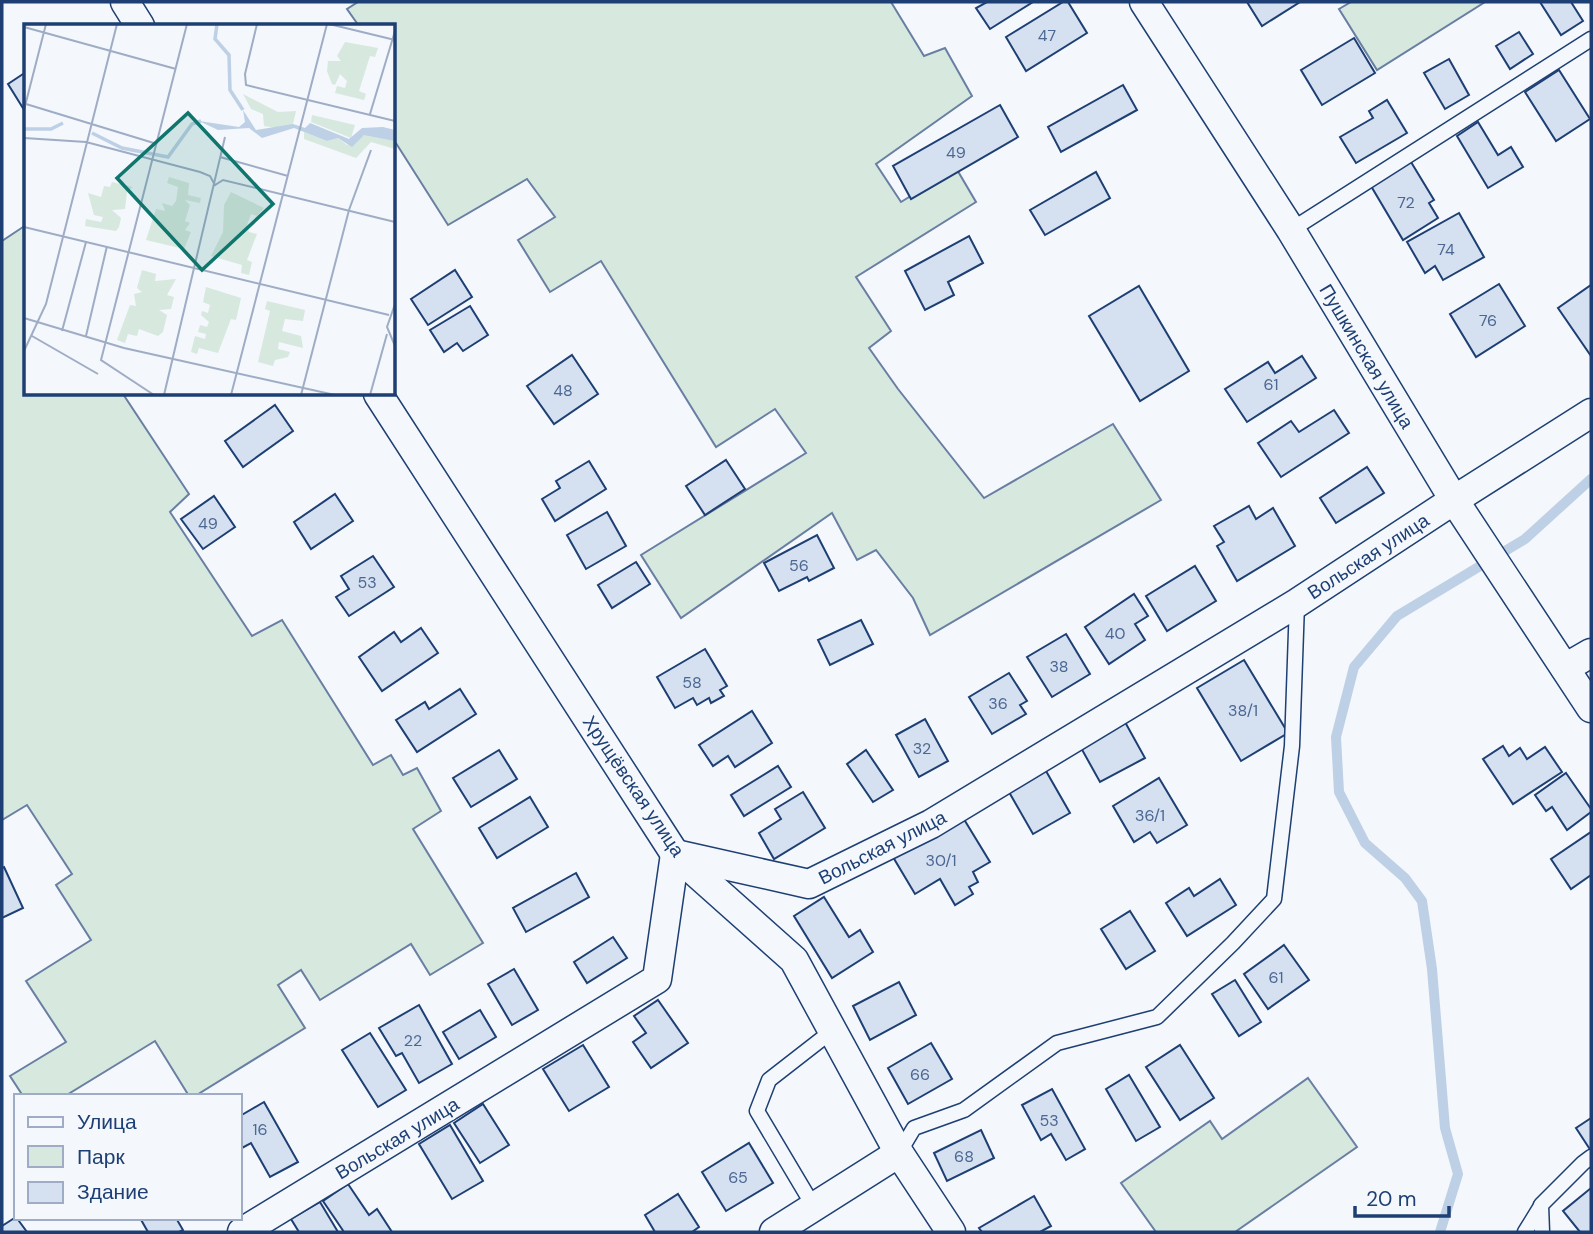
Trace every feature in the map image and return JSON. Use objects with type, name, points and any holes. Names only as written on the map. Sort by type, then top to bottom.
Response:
[{"type":"street","points":[[125,2],[139,24]]},
{"type":"street","name":"Пушкинская улица","points":[[1144,2],[1291,230],[1454,500],[1591,708]]},
{"type":"street","name":"Хрущёвская улица","points":[[379,396],[675,854],[794,960],[899,1153],[951,1232]]},
{"type":"street","name":"Вольская улица","points":[[242,1232],[657,979],[675,854],[809,884],[931,824],[1297,603],[1591,413]]},
{"type":"street","points":[[1565,668],[1591,653]]},
{"type":"street","points":[[774,1232],[899,1153]]},
{"type":"lane","points":[[1291,230],[1591,39]]},
{"type":"lane","points":[[899,1153],[914,1128],[964,1110],[1057,1043],[1157,1017],[1274,899],[1292,746],[1297,603]]},
{"type":"lane","points":[[814,1207],[757,1111],[769,1080],[832,1031]]},
{"type":"lane","points":[[1525,1232],[1541,1205],[1591,1157]]},
{"type":"lane","points":[[1541,1205],[1542,1232]]},
{"type":"green space","points":[[358,2],[891,2],[924,56],[945,48],[972,96],[876,164],[901,202],[956,168],[976,202],[856,277],[891,331],[869,348],[984,498],[1113,424],[1161,500],[930,635],[913,598],[876,550],[857,560],[832,513],[681,618],[641,555],[806,453],[775,409],[716,447],[601,261],[550,292],[518,240],[555,217],[527,179],[448,225],[396,143],[396,24],[358,24],[347,9]]},
{"type":"green space","points":[[1351,2],[1485,2],[1377,70],[1339,9]]},
{"type":"green space","points":[[24,226],[24,396],[124,396],[189,494],[170,512],[252,636],[282,620],[373,765],[391,755],[403,775],[417,768],[441,811],[413,829],[483,943],[430,975],[411,944],[320,1000],[301,970],[278,985],[305,1028],[198,1094],[188,1094],[155,1041],[68,1094],[22,1094],[10,1076],[66,1042],[26,981],[91,940],[56,885],[72,874],[27,805],[2,820],[2,241]]},
{"type":"green space","points":[[1308,1078],[1357,1147],[1235,1232],[1156,1232],[1121,1183],[1210,1121],[1222,1139]]},
{"type":"building","points":[[987,2],[1033,2],[990,29],[976,8]]},
{"type":"building","points":[[1063,2],[1068,2],[1087,33],[1026,71],[1006,37]]},
{"type":"building","points":[[1247,2],[1300,2],[1262,26]]},
{"type":"building","points":[[1540,2],[1571,2],[1583,21],[1561,35]]},
{"type":"building","points":[[1519,32],[1533,54],[1510,69],[1496,46]]},
{"type":"building","points":[[1354,38],[1375,73],[1322,105],[1301,70]]},
{"type":"building","points":[[1449,59],[1469,95],[1445,109],[1424,73]]},
{"type":"building","points":[[1559,70],[1590,119],[1556,141],[1525,92]]},
{"type":"building","points":[[24,73],[24,110],[8,84]]},
{"type":"building","points":[[1123,85],[1137,110],[1061,152],[1048,127]]},
{"type":"building","points":[[1387,100],[1407,133],[1356,163],[1340,137],[1373,118],[1369,111]]},
{"type":"building","points":[[1000,105],[1018,137],[911,199],[893,166]]},
{"type":"building","points":[[1478,122],[1498,155],[1511,147],[1523,167],[1488,188],[1457,136]]},
{"type":"building","points":[[1411,162],[1434,200],[1429,203],[1438,218],[1403,240],[1371,186]]},
{"type":"building","points":[[1096,172],[1110,198],[1045,235],[1030,210]]},
{"type":"building","points":[[1459,213],[1484,257],[1443,280],[1435,266],[1425,273],[1407,242]]},
{"type":"building","points":[[969,236],[983,263],[948,282],[954,295],[925,310],[905,271]]},
{"type":"building","points":[[455,270],[472,297],[428,325],[411,299]]},
{"type":"building","points":[[1499,284],[1525,326],[1476,357],[1450,314]]},
{"type":"building","points":[[1591,285],[1591,356],[1558,308]]},
{"type":"building","points":[[1139,286],[1189,371],[1140,401],[1089,316]]},
{"type":"building","points":[[470,306],[488,335],[463,351],[457,343],[444,352],[430,330]]},
{"type":"building","points":[[572,355],[598,394],[554,424],[527,386]]},
{"type":"building","points":[[1302,356],[1316,378],[1247,422],[1225,389],[1268,362],[1275,373]]},
{"type":"building","points":[[275,405],[293,431],[243,467],[225,441]]},
{"type":"building","points":[[1334,410],[1349,433],[1281,477],[1258,443],[1291,421],[1299,432]]},
{"type":"building","points":[[726,460],[745,489],[705,515],[686,486]]},
{"type":"building","points":[[589,461],[606,489],[555,521],[542,499],[560,488],[556,481]]},
{"type":"building","points":[[1367,467],[1384,493],[1336,523],[1320,498]]},
{"type":"building","points":[[335,494],[353,521],[311,549],[294,522]]},
{"type":"building","points":[[214,496],[235,527],[203,549],[181,519]]},
{"type":"building","points":[[1249,506],[1256,519],[1273,508],[1295,546],[1237,581],[1217,546],[1224,542],[1214,526]]},
{"type":"building","points":[[607,512],[626,546],[586,569],[567,535]]},
{"type":"building","points":[[817,535],[834,568],[809,581],[807,577],[779,591],[764,563]]},
{"type":"building","points":[[373,556],[394,587],[349,616],[336,597],[349,589],[341,576]]},
{"type":"building","points":[[636,562],[650,584],[612,608],[598,585]]},
{"type":"building","points":[[1195,566],[1216,601],[1167,631],[1146,596]]},
{"type":"building","points":[[1134,594],[1148,616],[1135,624],[1145,640],[1109,664],[1085,627]]},
{"type":"building","points":[[861,620],[873,644],[830,665],[818,640]]},
{"type":"building","points":[[421,628],[438,653],[382,691],[359,657],[394,632],[401,642]]},
{"type":"building","points":[[1066,634],[1090,674],[1052,697],[1027,657]]},
{"type":"building","points":[[705,649],[727,686],[720,690],[724,696],[711,703],[709,698],[697,705],[693,698],[675,708],[657,677]]},
{"type":"building","points":[[1244,660],[1288,733],[1241,761],[1197,688]]},
{"type":"building","points":[[1009,673],[1027,701],[1020,705],[1026,714],[992,734],[969,697]]},
{"type":"building","points":[[460,689],[476,714],[417,752],[396,720],[425,702],[429,709]]},
{"type":"building","points":[[752,711],[772,743],[735,767],[728,756],[713,766],[699,745]]},
{"type":"building","points":[[925,719],[948,761],[919,777],[896,735]]},
{"type":"building","points":[[1125,722],[1145,758],[1100,782],[1080,746]]},
{"type":"building","points":[[1503,746],[1509,756],[1520,748],[1527,759],[1545,747],[1562,772],[1513,804],[1483,759]]},
{"type":"building","points":[[499,750],[517,779],[471,807],[453,778]]},
{"type":"building","points":[[866,750],[893,790],[873,802],[847,764]]},
{"type":"building","points":[[778,766],[791,787],[744,816],[731,795]]},
{"type":"building","points":[[1046,771],[1070,813],[1033,834],[1009,792]]},
{"type":"building","points":[[1566,773],[1591,809],[1591,812],[1567,830],[1552,807],[1546,811],[1535,795]]},
{"type":"building","points":[[1159,778],[1187,825],[1157,843],[1150,832],[1134,842],[1113,806]]},
{"type":"building","points":[[803,792],[825,828],[774,859],[759,833],[781,819],[775,809]]},
{"type":"building","points":[[530,797],[548,827],[497,858],[479,828]]},
{"type":"building","points":[[962,816],[990,862],[973,872],[978,882],[969,887],[973,894],[955,905],[940,879],[915,894],[893,857]]},
{"type":"building","points":[[1591,832],[1591,875],[1571,889],[1551,859]]},
{"type":"building","points":[[4,867],[23,908],[2,918],[2,868]]},
{"type":"building","points":[[576,873],[589,897],[526,932],[513,908]]},
{"type":"building","points":[[1220,879],[1236,905],[1187,936],[1166,903],[1189,888],[1194,896]]},
{"type":"building","points":[[824,897],[849,937],[860,930],[873,952],[832,978],[794,916]]},
{"type":"building","points":[[1130,911],[1155,951],[1126,969],[1101,929]]},
{"type":"building","points":[[613,937],[627,958],[587,983],[574,962]]},
{"type":"building","points":[[1284,945],[1309,980],[1268,1009],[1244,974]]},
{"type":"building","points":[[514,969],[538,1010],[512,1025],[488,984]]},
{"type":"building","points":[[1235,980],[1261,1022],[1239,1036],[1212,994]]},
{"type":"building","points":[[899,982],[916,1015],[870,1040],[853,1006]]},
{"type":"building","points":[[658,1000],[688,1043],[651,1068],[633,1042],[646,1033],[634,1016]]},
{"type":"building","points":[[419,1005],[452,1064],[419,1083],[402,1053],[396,1056],[379,1028]]},
{"type":"building","points":[[480,1010],[496,1037],[459,1059],[443,1032]]},
{"type":"building","points":[[370,1033],[406,1090],[378,1107],[342,1050]]},
{"type":"building","points":[[931,1043],[952,1079],[908,1104],[888,1068]]},
{"type":"building","points":[[583,1045],[609,1087],[569,1111],[543,1069]]},
{"type":"building","points":[[1180,1045],[1214,1098],[1180,1120],[1146,1067]]},
{"type":"building","points":[[1129,1075],[1160,1127],[1136,1141],[1106,1089]]},
{"type":"building","points":[[1052,1089],[1085,1149],[1066,1160],[1051,1134],[1041,1140],[1022,1105]]},
{"type":"building","points":[[264,1102],[298,1162],[270,1177],[251,1143],[242,1148],[242,1115]]},
{"type":"building","points":[[483,1104],[509,1145],[480,1163],[454,1123]]},
{"type":"building","points":[[1591,1118],[1591,1151],[1576,1128]]},
{"type":"building","points":[[450,1125],[483,1181],[452,1199],[419,1144]]},
{"type":"building","points":[[981,1130],[994,1158],[947,1181],[934,1153]]},
{"type":"building","points":[[749,1143],[773,1183],[726,1211],[702,1172]]},
{"type":"building","points":[[348,1184],[369,1215],[377,1209],[392,1232],[344,1232],[323,1201]]},
{"type":"building","points":[[1591,1188],[1591,1232],[1580,1232],[1563,1211]]},
{"type":"building","points":[[678,1194],[699,1227],[692,1232],[655,1232],[645,1215]]},
{"type":"building","points":[[1034,1196],[1051,1226],[1040,1232],[982,1232],[979,1228]]},
{"type":"building","points":[[320,1202],[338,1232],[299,1232],[291,1219]]},
{"type":"building","points":[[14,1218],[27,1232],[2,1232],[2,1226]]},
{"type":"building","points":[[141,1220],[177,1220],[183,1230],[179,1232],[148,1232]]},
{"type":"waterway","points":[[1440,1232],[1458,1174],[1445,1128],[1432,969],[1422,901],[1405,878],[1365,843],[1339,792],[1336,737],[1354,667],[1397,616],[1525,539],[1591,479]]}]
